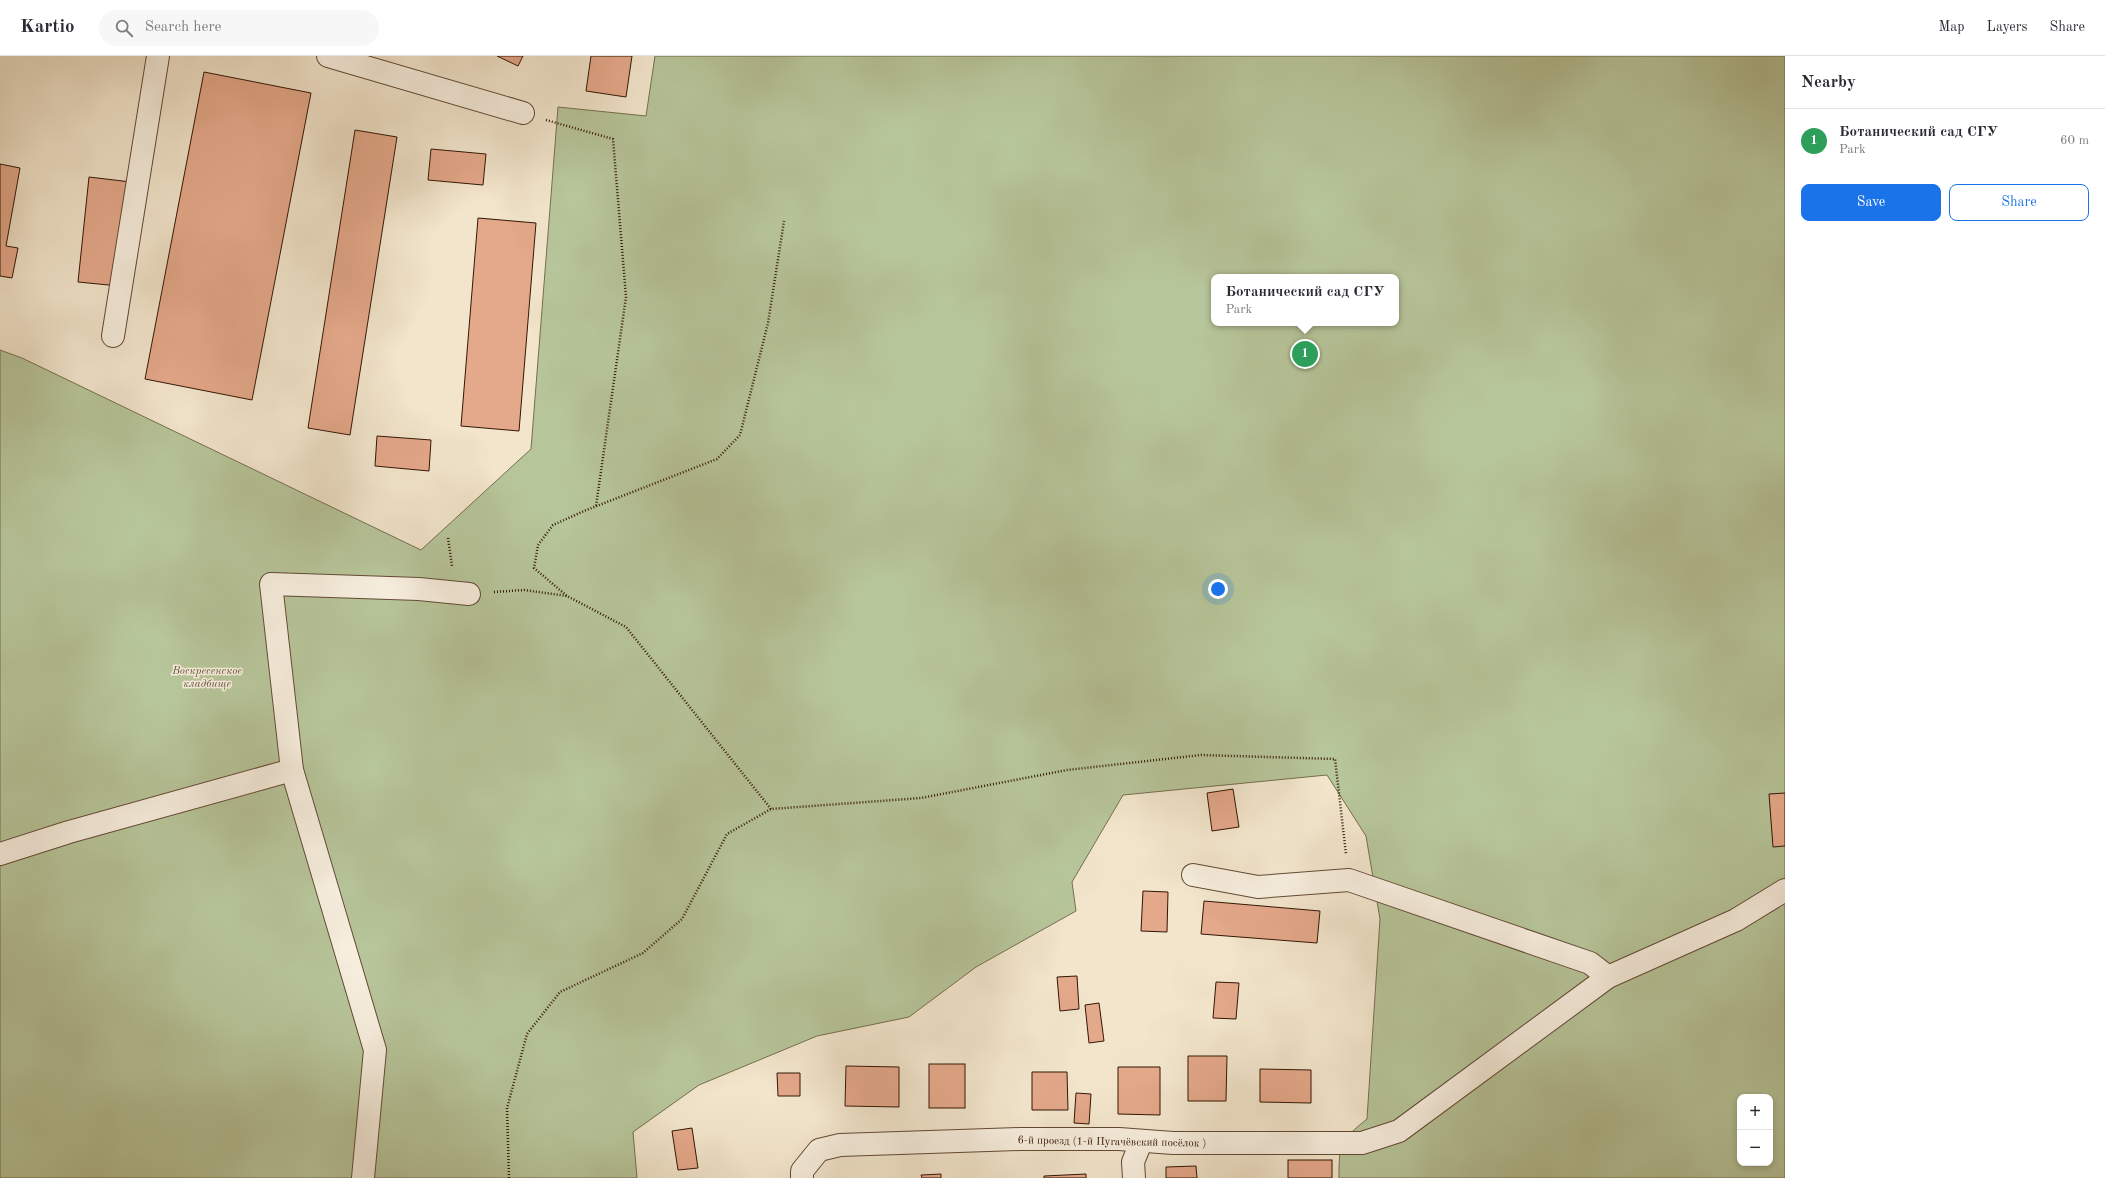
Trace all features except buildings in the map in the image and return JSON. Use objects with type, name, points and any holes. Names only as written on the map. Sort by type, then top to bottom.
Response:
[{"type":"street","points":[[113,336],[158,56]]},
{"type":"street","points":[[328,56],[523,113]]},
{"type":"street","points":[[364,1178],[375,1050],[292,770],[271,584],[419,589],[469,594]]},
{"type":"street","points":[[0,854],[69,832],[292,770]]},
{"type":"street","points":[[1193,875],[1258,887],[1349,880],[1590,963],[1608,977]]},
{"type":"street","name":"6-й проезд (1-й Пугачёвский посёлок )","points":[[802,1175],[819,1150],[840,1145],[1020,1139],[1119,1139],[1141,1142],[1362,1144],[1399,1131],[1608,977],[1736,920],[1785,890]]},
{"type":"street","points":[[1134,1178],[1133,1162],[1141,1142]]},
{"type":"path","points":[[523,113],[613,139],[626,297],[596,506]]},
{"type":"path","points":[[771,810],[626,627],[567,596],[534,568],[538,545],[552,525],[596,506],[717,459],[740,435],[768,323],[784,221]]},
{"type":"path","points":[[509,1178],[507,1108],[526,1034],[560,992],[643,954],[682,919],[726,834],[771,810],[920,798],[1067,770],[1201,755],[1335,759],[1349,880]]},
{"type":"green space","name":"Воскресенское кладбище","points":[[655,56],[1785,56],[1785,1178],[1339,1178],[1340,1157],[1343,1144],[1346,1138],[1367,1119],[1380,919],[1366,836],[1327,775],[1123,795],[1072,882],[1076,911],[976,967],[909,1017],[817,1036],[699,1085],[633,1132],[637,1178],[0,1178],[0,350],[22,358],[421,550],[531,449],[558,107],[646,116]]},
{"type":"place","name":"Ботанический сад СГУ","points":[[1305,354]]}]
